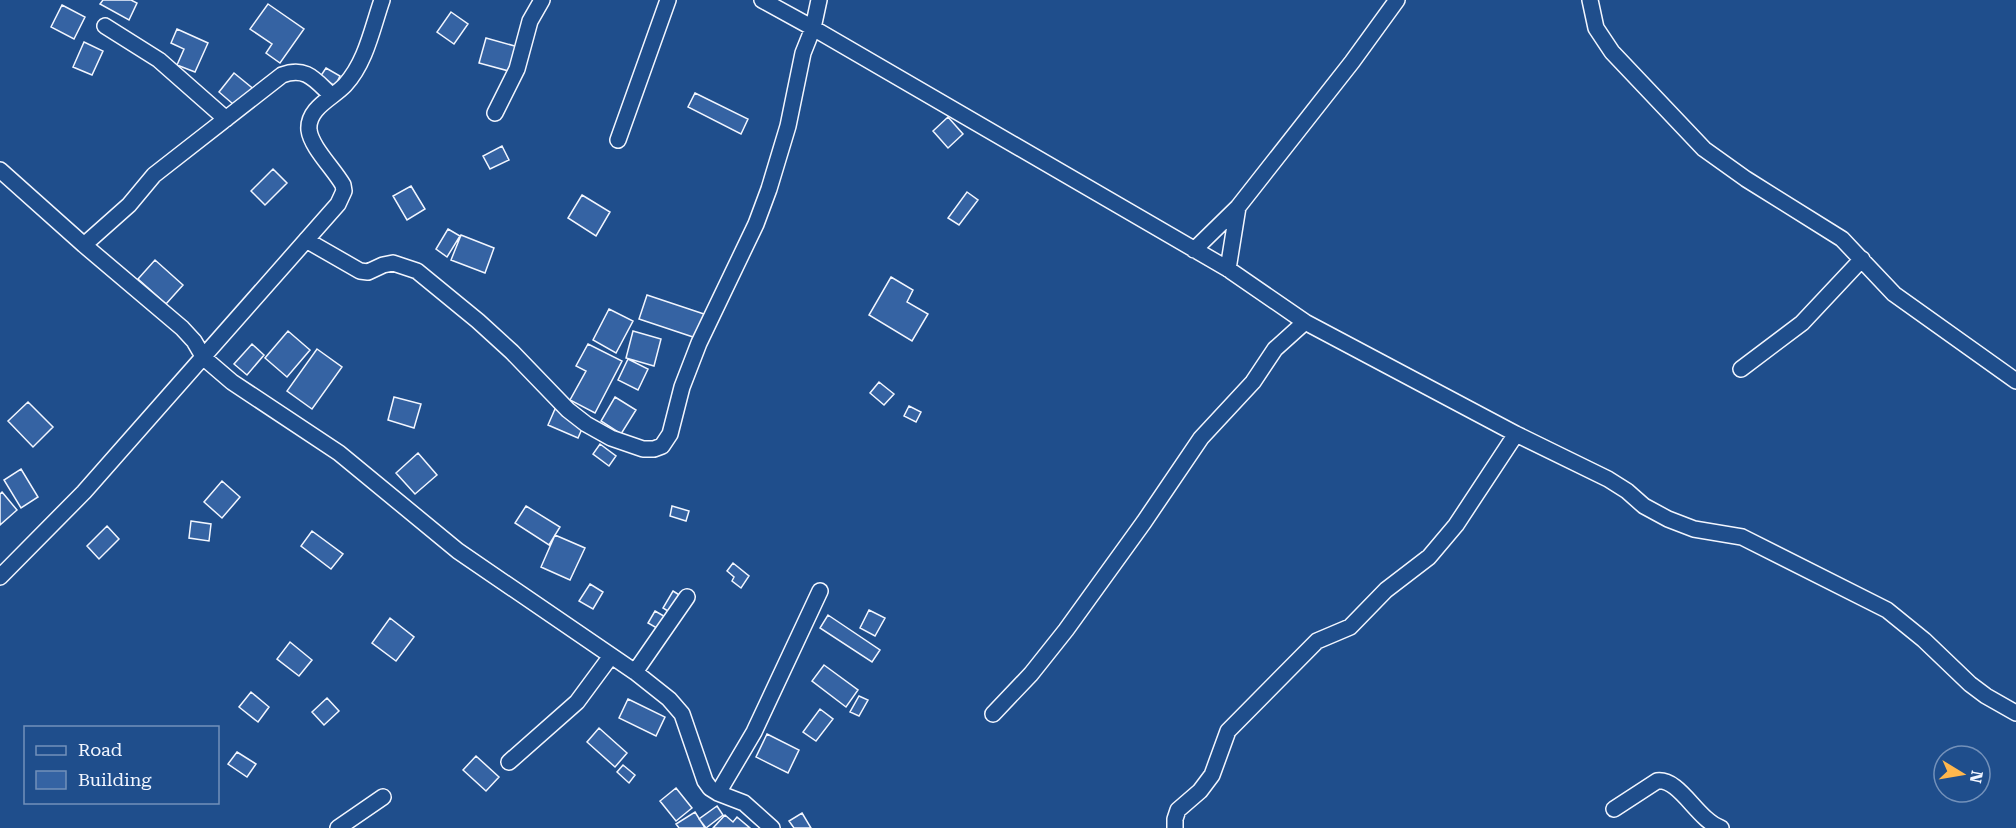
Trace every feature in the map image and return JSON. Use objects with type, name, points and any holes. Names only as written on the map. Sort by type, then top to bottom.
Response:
[{"type":"street","points":[[0,577],[84,492],[338,204],[344,191],[340,180],[313,141],[309,129],[312,116],[347,83],[359,66],[382,0]]},
{"type":"street","points":[[495,113],[517,69],[530,21],[542,0]]},
{"type":"street","points":[[618,140],[668,0]]},
{"type":"street","points":[[762,0],[1228,269],[1305,322],[1516,434],[1608,479],[1627,491],[1644,506],[1694,529],[1742,537],[1819,578],[1870,601],[1904,622],[1978,690],[2016,713]]},
{"type":"street","points":[[306,240],[364,272],[393,263],[417,271],[453,299],[512,352],[568,410],[586,424],[611,438],[643,449],[658,448],[666,443],[670,434],[682,387],[695,352],[756,224],[788,126],[803,53],[813,28],[819,0]]},
{"type":"street","points":[[1194,250],[1238,207],[1352,62],[1397,0]]},
{"type":"street","points":[[1590,0],[1596,28],[1612,52],[1704,149],[1746,179],[1842,239],[1894,294],[2016,381]]},
{"type":"street","points":[[105,26],[159,60],[226,119]]},
{"type":"street","points":[[84,245],[129,205],[154,175],[282,75],[293,71],[303,72],[332,95]]},
{"type":"street","points":[[0,170],[182,328],[194,341],[204,358],[232,382],[339,453],[459,550],[635,672],[669,699],[682,714],[705,781],[710,788],[744,803],[772,828]]},
{"type":"street","points":[[1228,269],[1238,207]]},
{"type":"street","points":[[1741,369],[1802,323],[1862,259]]},
{"type":"street","points":[[993,714],[1031,674],[1066,630],[1201,438],[1253,382],[1275,350],[1305,322]]},
{"type":"street","points":[[1175,828],[1174,819],[1178,810],[1200,791],[1212,775],[1228,732],[1317,641],[1350,627],[1386,590],[1429,557],[1456,525],[1516,434]]},
{"type":"street","points":[[718,793],[754,732],[820,591]]},
{"type":"street","points":[[635,672],[687,597]]},
{"type":"street","points":[[509,762],[577,702],[611,656]]},
{"type":"street","points":[[1614,809],[1657,781],[1662,781],[1672,785],[1707,821],[1719,828]]},
{"type":"street","points":[[338,828],[383,797]]},
{"type":"building","points":[[103,0],[131,0],[137,3],[129,20],[100,4]]},
{"type":"building","points":[[103,0],[131,0],[137,3],[129,20],[100,4]]},
{"type":"building","points":[[268,4],[304,29],[280,63],[266,53],[272,44],[250,29]]},
{"type":"building","points":[[62,5],[85,17],[74,39],[51,27]]},
{"type":"building","points":[[62,5],[85,17],[74,39],[51,27]]},
{"type":"building","points":[[451,12],[468,24],[454,44],[437,32]]},
{"type":"building","points":[[451,12],[468,24],[454,44],[437,32]]},
{"type":"building","points":[[177,29],[208,43],[195,72],[177,65],[184,49],[171,43]]},
{"type":"building","points":[[486,38],[522,48],[516,73],[479,63]]},
{"type":"building","points":[[486,38],[522,48],[516,73],[479,63]]},
{"type":"building","points":[[84,42],[103,51],[92,75],[73,67]]},
{"type":"building","points":[[326,68],[340,76],[335,86],[320,77]]},
{"type":"building","points":[[234,73],[256,91],[240,110],[219,92]]},
{"type":"building","points":[[234,73],[256,91],[240,110],[219,92]]},
{"type":"building","points":[[695,93],[748,119],[741,134],[688,107]]},
{"type":"building","points":[[948,117],[963,134],[948,148],[933,131]]},
{"type":"building","points":[[502,146],[509,160],[490,169],[483,156]]},
{"type":"building","points":[[273,169],[287,183],[265,205],[251,191]]},
{"type":"building","points":[[411,186],[425,209],[407,220],[393,196]]},
{"type":"building","points":[[411,186],[425,209],[407,220],[393,196]]},
{"type":"building","points":[[967,192],[978,200],[959,225],[948,218]]},
{"type":"building","points":[[582,195],[610,212],[596,236],[568,218]]},
{"type":"building","points":[[448,229],[460,236],[447,257],[436,249]]},
{"type":"building","points":[[461,235],[494,248],[485,273],[451,260]]},
{"type":"building","points":[[155,260],[183,285],[166,304],[138,279]]},
{"type":"building","points":[[155,260],[183,285],[166,304],[138,279]]},
{"type":"building","points":[[891,277],[913,290],[907,302],[928,314],[912,341],[869,315]]},
{"type":"building","points":[[891,277],[913,290],[907,302],[928,314],[912,341],[869,315]]},
{"type":"building","points":[[647,295],[710,316],[702,340],[639,319]]},
{"type":"building","points":[[647,295],[710,316],[702,340],[639,319]]},
{"type":"building","points":[[609,309],[633,321],[616,353],[593,340]]},
{"type":"building","points":[[288,331],[310,350],[287,377],[265,358]]},
{"type":"building","points":[[633,331],[661,339],[654,366],[626,358]]},
{"type":"building","points":[[252,344],[264,355],[247,375],[234,364]]},
{"type":"building","points":[[588,344],[622,361],[595,413],[570,400],[586,371],[576,366]]},
{"type":"building","points":[[588,344],[622,361],[595,413],[570,400],[586,371],[576,366]]},
{"type":"building","points":[[317,349],[342,367],[312,409],[287,391]]},
{"type":"building","points":[[628,359],[648,369],[638,390],[618,380]]},
{"type":"building","points":[[628,359],[648,369],[638,390],[618,380]]},
{"type":"building","points":[[879,382],[894,394],[884,405],[870,393]]},
{"type":"building","points":[[879,382],[894,394],[884,405],[870,393]]},
{"type":"building","points":[[394,397],[421,404],[414,428],[388,420]]},
{"type":"building","points":[[615,397],[636,410],[621,434],[601,421]]},
{"type":"building","points":[[28,402],[53,427],[33,447],[8,421]]},
{"type":"building","points":[[909,406],[921,412],[916,422],[904,416]]},
{"type":"building","points":[[555,409],[585,422],[578,438],[548,425]]},
{"type":"building","points":[[600,444],[616,456],[609,466],[593,454]]},
{"type":"building","points":[[418,453],[437,475],[415,494],[396,473]]},
{"type":"building","points":[[21,469],[38,497],[21,508],[4,480]]},
{"type":"building","points":[[222,481],[240,497],[222,518],[204,502]]},
{"type":"building","points":[[2,492],[17,510],[0,525],[0,494]]},
{"type":"building","points":[[526,506],[560,527],[549,545],[515,523]]},
{"type":"building","points":[[526,506],[560,527],[549,545],[515,523]]},
{"type":"building","points":[[672,506],[689,511],[686,521],[670,516]]},
{"type":"building","points":[[191,521],[211,524],[209,541],[189,538]]},
{"type":"building","points":[[107,526],[119,539],[99,559],[87,546]]},
{"type":"building","points":[[312,531],[343,554],[331,569],[301,546]]},
{"type":"building","points":[[555,535],[585,548],[570,580],[541,567]]},
{"type":"building","points":[[555,535],[585,548],[570,580],[541,567]]},
{"type":"building","points":[[733,563],[749,576],[741,588],[732,581],[734,577],[727,571]]},
{"type":"building","points":[[733,563],[749,576],[741,588],[732,581],[734,577],[727,571]]},
{"type":"building","points":[[590,584],[603,592],[593,609],[579,601]]},
{"type":"building","points":[[590,584],[603,592],[593,609],[579,601]]},
{"type":"building","points":[[673,591],[689,601],[679,618],[663,608]]},
{"type":"building","points":[[869,610],[885,618],[875,636],[860,628]]},
{"type":"building","points":[[655,611],[676,623],[669,635],[648,623]]},
{"type":"building","points":[[828,615],[880,650],[872,662],[820,628]]},
{"type":"building","points":[[390,618],[414,637],[396,661],[372,643]]},
{"type":"building","points":[[390,618],[414,637],[396,661],[372,643]]},
{"type":"building","points":[[290,642],[312,660],[299,676],[277,659]]},
{"type":"building","points":[[824,665],[858,690],[846,707],[812,681]]},
{"type":"building","points":[[251,692],[269,707],[258,722],[239,707]]},
{"type":"building","points":[[251,692],[269,707],[258,722],[239,707]]},
{"type":"building","points":[[859,696],[868,700],[859,716],[850,712]]},
{"type":"building","points":[[327,698],[339,711],[324,725],[312,712]]},
{"type":"building","points":[[628,699],[665,717],[656,736],[619,718]]},
{"type":"building","points":[[820,709],[833,719],[816,741],[803,732]]},
{"type":"building","points":[[599,728],[627,753],[615,767],[587,742]]},
{"type":"building","points":[[599,728],[627,753],[615,767],[587,742]]},
{"type":"building","points":[[767,734],[799,750],[788,773],[756,757]]},
{"type":"building","points":[[237,752],[256,764],[247,777],[228,764]]},
{"type":"building","points":[[476,756],[499,777],[486,791],[463,770]]},
{"type":"building","points":[[623,765],[635,775],[629,783],[617,772]]},
{"type":"building","points":[[623,765],[635,775],[629,783],[617,772]]},
{"type":"building","points":[[676,788],[692,808],[676,821],[660,801]]},
{"type":"building","points":[[676,788],[692,808],[676,821],[660,801]]},
{"type":"building","points":[[717,806],[723,815],[706,828],[699,819]]},
{"type":"building","points":[[717,806],[723,815],[706,828],[699,819]]},
{"type":"building","points":[[695,812],[705,828],[679,828],[676,824]]},
{"type":"building","points":[[695,812],[705,828],[679,828],[676,824]]},
{"type":"building","points":[[802,813],[811,828],[794,828],[789,821]]},
{"type":"building","points":[[802,813],[811,828],[794,828],[789,821]]},
{"type":"building","points":[[725,815],[733,822],[737,817],[750,828],[713,828]]}]
